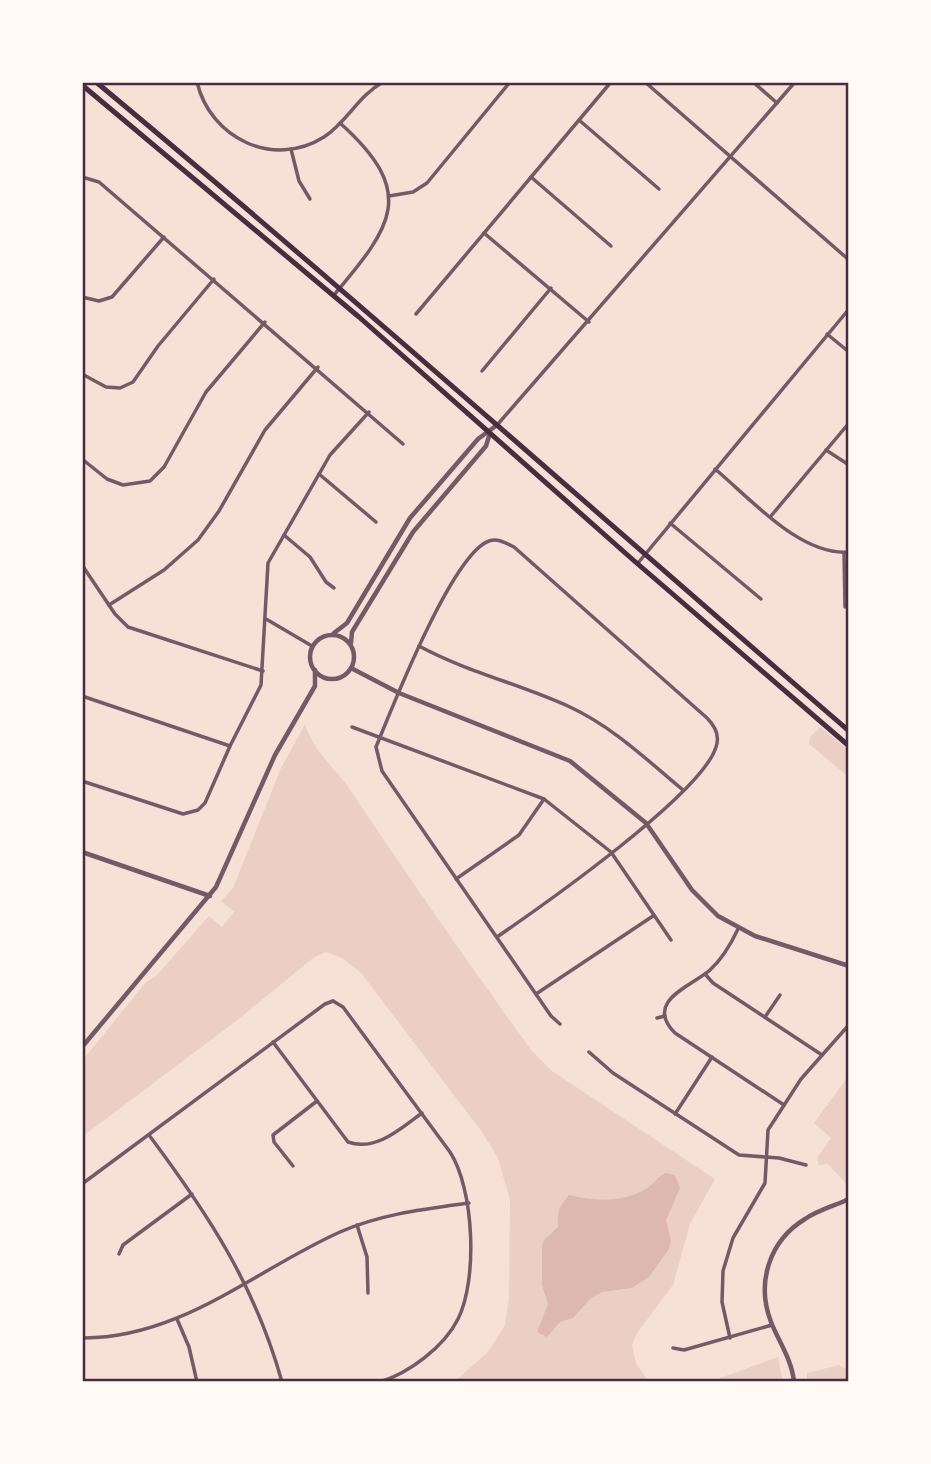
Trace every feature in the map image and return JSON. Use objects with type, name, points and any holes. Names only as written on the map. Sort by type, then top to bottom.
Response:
[{"type":"main road","points":[[96,82],[498,424],[644,555],[849,731]]},
{"type":"main road","points":[[82,85],[333,296],[637,564],[849,746]]},
{"type":"street","points":[[197,82],[205,106],[227,132],[257,147],[291,149],[324,137],[356,103],[383,82]]},
{"type":"street","points":[[388,195],[412,192],[427,183],[510,82]]},
{"type":"street","points":[[416,314],[611,82]]},
{"type":"street","points":[[645,82],[849,260]]},
{"type":"street","points":[[753,82],[777,103]]},
{"type":"street","points":[[315,686],[315,670],[310,657],[312,646],[323,636],[334,634],[347,623],[410,517],[478,439],[498,424],[589,322],[795,82]]},
{"type":"street","points":[[579,120],[659,190]]},
{"type":"street","points":[[333,296],[380,237],[387,219],[388,195],[384,174],[373,154],[340,123]]},
{"type":"street","points":[[291,149],[299,181],[310,199]]},
{"type":"street","points":[[82,177],[99,182],[318,367],[403,444]]},
{"type":"street","points":[[531,177],[611,246]]},
{"type":"street","points":[[484,233],[589,322]]},
{"type":"street","points":[[82,297],[99,301],[112,297],[164,237]]},
{"type":"street","points":[[82,374],[106,387],[120,388],[133,382],[158,346],[214,279]]},
{"type":"street","points":[[482,371],[551,288]]},
{"type":"street","points":[[637,564],[714,468],[849,309]]},
{"type":"street","points":[[82,458],[107,479],[123,485],[150,481],[164,467],[206,392],[265,322]]},
{"type":"street","points":[[827,334],[849,352]]},
{"type":"street","points":[[109,605],[164,570],[198,540],[219,511],[265,430],[318,367]]},
{"type":"street","points":[[82,781],[183,814],[196,811],[209,797],[230,746],[256,698],[263,671],[268,563],[330,455],[369,412]]},
{"type":"street","points":[[771,516],[849,423]]},
{"type":"street","points":[[82,1047],[210,896],[226,868],[279,746],[315,686],[328,679],[343,676],[351,668],[355,659],[351,643],[352,632],[413,532],[482,452],[490,432]]},
{"type":"street","points":[[826,450],[849,465]]},
{"type":"street","points":[[714,468],[808,544],[846,552],[845,607]]},
{"type":"street","points":[[319,474],[376,522]]},
{"type":"street","points":[[670,523],[761,599]]},
{"type":"street","points":[[284,535],[300,547],[326,582],[334,588]]},
{"type":"street","points":[[498,937],[561,894],[646,823],[683,790],[713,754],[718,741],[716,730],[707,718],[514,547],[500,540],[490,541],[468,557],[419,646],[380,737],[376,756],[382,771],[456,879],[560,1024]]},
{"type":"street","points":[[82,565],[123,623],[136,631],[263,671]]},
{"type":"street","points":[[265,619],[312,646]]},
{"type":"street","points":[[334,634],[351,643]]},
{"type":"street","points":[[419,646],[448,662],[590,717],[620,737],[683,790]]},
{"type":"street","points":[[351,668],[398,693],[570,761],[646,823],[697,896],[738,929],[849,966]]},
{"type":"street","points":[[315,670],[328,679]]},
{"type":"street","points":[[82,696],[230,746]]},
{"type":"street","points":[[352,727],[544,799],[611,852],[670,940]]},
{"type":"street","points":[[456,879],[519,835],[544,799]]},
{"type":"street","points":[[82,852],[210,896]]},
{"type":"street","points":[[536,994],[653,916]]},
{"type":"street","points":[[738,929],[722,958],[705,974],[671,997],[665,1016],[675,1033],[784,1105]]},
{"type":"street","points":[[705,974],[713,983],[822,1055]]},
{"type":"street","points":[[333,994],[333,1001]]},
{"type":"street","points":[[765,1017],[780,995]]},
{"type":"street","points":[[82,1184],[273,1042],[333,1001]]},
{"type":"street","points":[[333,1001],[343,1007],[454,1159],[469,1203],[467,1287],[458,1318],[433,1350],[404,1371],[380,1382]]},
{"type":"street","points":[[657,1018],[665,1016]]},
{"type":"street","points":[[730,1338],[722,1302],[723,1270],[736,1231],[765,1183],[767,1133],[784,1105],[847,1027]]},
{"type":"street","points":[[273,1042],[352,1146],[386,1138],[422,1113]]},
{"type":"street","points":[[589,1052],[605,1067],[739,1155],[806,1165]]},
{"type":"street","points":[[675,1114],[712,1057]]},
{"type":"street","points":[[293,1166],[270,1138],[317,1101]]},
{"type":"street","points":[[149,1135],[192,1194],[245,1283],[266,1327],[282,1382]]},
{"type":"street","points":[[119,1254],[124,1245],[192,1194]]},
{"type":"street","points":[[794,1382],[789,1359],[772,1325],[764,1285],[775,1249],[802,1220],[849,1199]]},
{"type":"street","points":[[82,1338],[127,1334],[177,1319],[357,1225],[394,1214],[469,1203]]},
{"type":"street","points":[[357,1225],[367,1257],[368,1293]]},
{"type":"street","points":[[177,1319],[189,1347],[197,1382]]},
{"type":"street","points":[[673,1348],[684,1350],[772,1325]]},
{"type":"shaded area","points":[[305,724],[314,744],[347,785],[531,1050],[552,1071],[715,1179],[690,1224],[673,1285],[637,1333],[632,1345],[636,1363],[649,1382],[454,1382],[488,1352],[505,1325],[509,1297],[510,1200],[498,1158],[482,1132],[361,973],[342,958],[326,952],[313,958],[240,1018],[82,1137],[82,1061],[146,982],[156,976],[209,916],[222,927],[234,912],[221,901],[233,888],[281,768]]},
{"type":"shaded area","points":[[820,727],[849,751],[849,777],[809,744],[810,737]]},
{"type":"shaded area","points":[[849,1075],[849,1187],[828,1164],[819,1165],[817,1158],[831,1138],[814,1123]]},
{"type":"shaded area","points":[[666,1173],[675,1175],[680,1188],[666,1220],[671,1241],[669,1249],[649,1277],[632,1288],[602,1292],[590,1299],[573,1318],[560,1322],[547,1337],[537,1332],[548,1304],[542,1285],[542,1246],[544,1240],[558,1227],[558,1213],[569,1195],[587,1199],[626,1197],[647,1188]]},
{"type":"shaded area","points":[[778,1357],[783,1382],[709,1382]]},
{"type":"shaded area","points":[[839,1365],[849,1371],[849,1382],[807,1382],[807,1373]]}]
